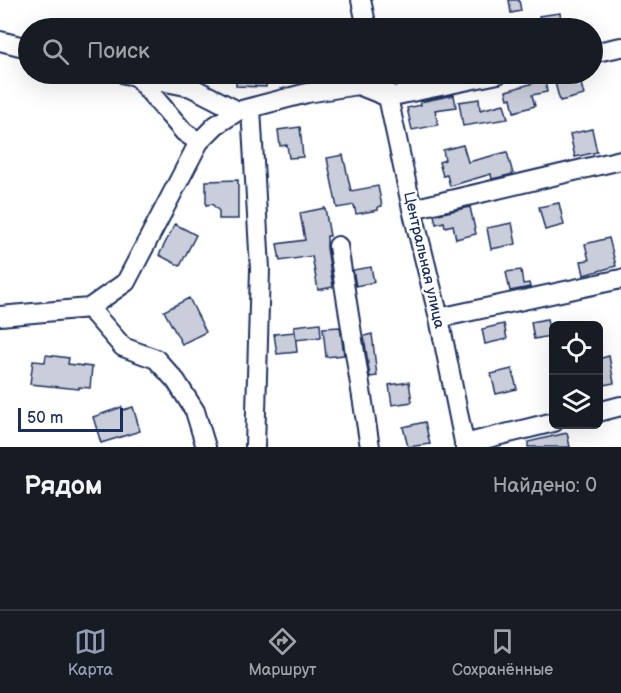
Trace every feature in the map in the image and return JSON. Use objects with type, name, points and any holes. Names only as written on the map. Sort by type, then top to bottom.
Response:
[{"type":"street","points":[[361,0],[365,18]]},
{"type":"street","points":[[0,41],[18,46]]},
{"type":"street","points":[[603,51],[621,47]]},
{"type":"street","points":[[139,84],[184,132],[199,142]]},
{"type":"street","points":[[176,84],[191,87],[245,109]]},
{"type":"street","name":"Центральная улица","points":[[383,84],[439,318],[464,446]]},
{"type":"street","points":[[0,316],[89,308],[126,282],[199,142],[216,125],[245,109],[307,93],[358,85],[388,97],[450,84]]},
{"type":"street","points":[[245,109],[260,269],[255,447]]},
{"type":"street","points":[[412,209],[621,160]]},
{"type":"street","points":[[338,246],[370,447]]},
{"type":"street","points":[[439,318],[621,279]]},
{"type":"street","points":[[89,308],[123,347],[156,359],[176,381],[195,411],[206,447]]},
{"type":"street","points":[[603,411],[621,406]]},
{"type":"street","points":[[464,446],[549,423]]},
{"type":"building","points":[[509,0],[519,0],[521,11],[511,13]]},
{"type":"building","points":[[560,13],[561,18],[539,18],[539,16]]},
{"type":"building","points":[[236,84],[266,84],[266,87],[236,86]]},
{"type":"building","points":[[530,84],[546,84],[547,92],[532,95],[535,106],[514,112],[511,98],[508,99],[506,91]]},
{"type":"building","points":[[555,84],[581,84],[584,95],[560,101]]},
{"type":"building","points":[[454,95],[456,107],[435,110],[438,125],[412,130],[407,108],[421,105],[420,102]]},
{"type":"building","points":[[479,99],[480,110],[504,104],[508,119],[463,126],[459,102]]},
{"type":"building","points":[[300,127],[303,157],[289,158],[287,145],[280,146],[278,130]]},
{"type":"building","points":[[592,129],[597,152],[575,157],[570,134]]},
{"type":"building","points":[[463,145],[468,162],[507,152],[513,174],[492,179],[491,174],[450,186],[447,175],[443,176],[439,162],[445,160],[443,150]]},
{"type":"building","points":[[343,155],[351,191],[378,186],[382,206],[378,207],[378,210],[356,214],[354,205],[337,208],[327,158]]},
{"type":"building","points":[[238,180],[238,219],[219,219],[219,211],[212,204],[206,205],[206,181]]},
{"type":"building","points":[[559,203],[564,225],[545,230],[539,207]]},
{"type":"building","points":[[470,207],[476,234],[456,239],[453,225],[445,227],[444,222],[436,224],[434,215]]},
{"type":"building","points":[[325,208],[330,236],[327,236],[327,248],[333,287],[318,290],[312,256],[280,261],[277,244],[305,240],[300,213]]},
{"type":"building","points":[[512,223],[516,244],[491,249],[487,228]]},
{"type":"building","points":[[175,224],[196,235],[180,266],[159,255]]},
{"type":"building","points":[[609,238],[616,266],[584,275],[581,261],[589,260],[585,244]]},
{"type":"building","points":[[371,267],[374,282],[356,286],[353,270]]},
{"type":"building","points":[[521,270],[523,284],[529,283],[530,287],[510,291],[506,272]]},
{"type":"building","points":[[189,298],[206,332],[182,344],[164,311]]},
{"type":"building","points":[[547,319],[549,336],[534,339],[531,322]]},
{"type":"building","points":[[320,323],[321,337],[296,340],[294,326]]},
{"type":"building","points":[[504,324],[507,339],[485,344],[482,329]]},
{"type":"building","points":[[340,327],[344,355],[326,357],[323,328]]},
{"type":"building","points":[[295,332],[297,352],[277,354],[274,334]]},
{"type":"building","points":[[372,334],[377,376],[370,377],[364,336]]},
{"type":"building","points":[[46,355],[69,358],[68,364],[92,367],[90,388],[30,384],[33,361],[45,362]]},
{"type":"building","points":[[609,356],[614,383],[603,385],[603,358]]},
{"type":"building","points":[[512,369],[517,389],[496,394],[491,374]]},
{"type":"building","points":[[409,382],[412,402],[392,405],[389,385]]},
{"type":"building","points":[[122,407],[123,410],[133,407],[140,431],[101,443],[93,417]]},
{"type":"building","points":[[425,422],[430,444],[408,447],[403,427]]},
{"type":"building","points":[[567,433],[570,447],[528,447],[528,442]]}]
